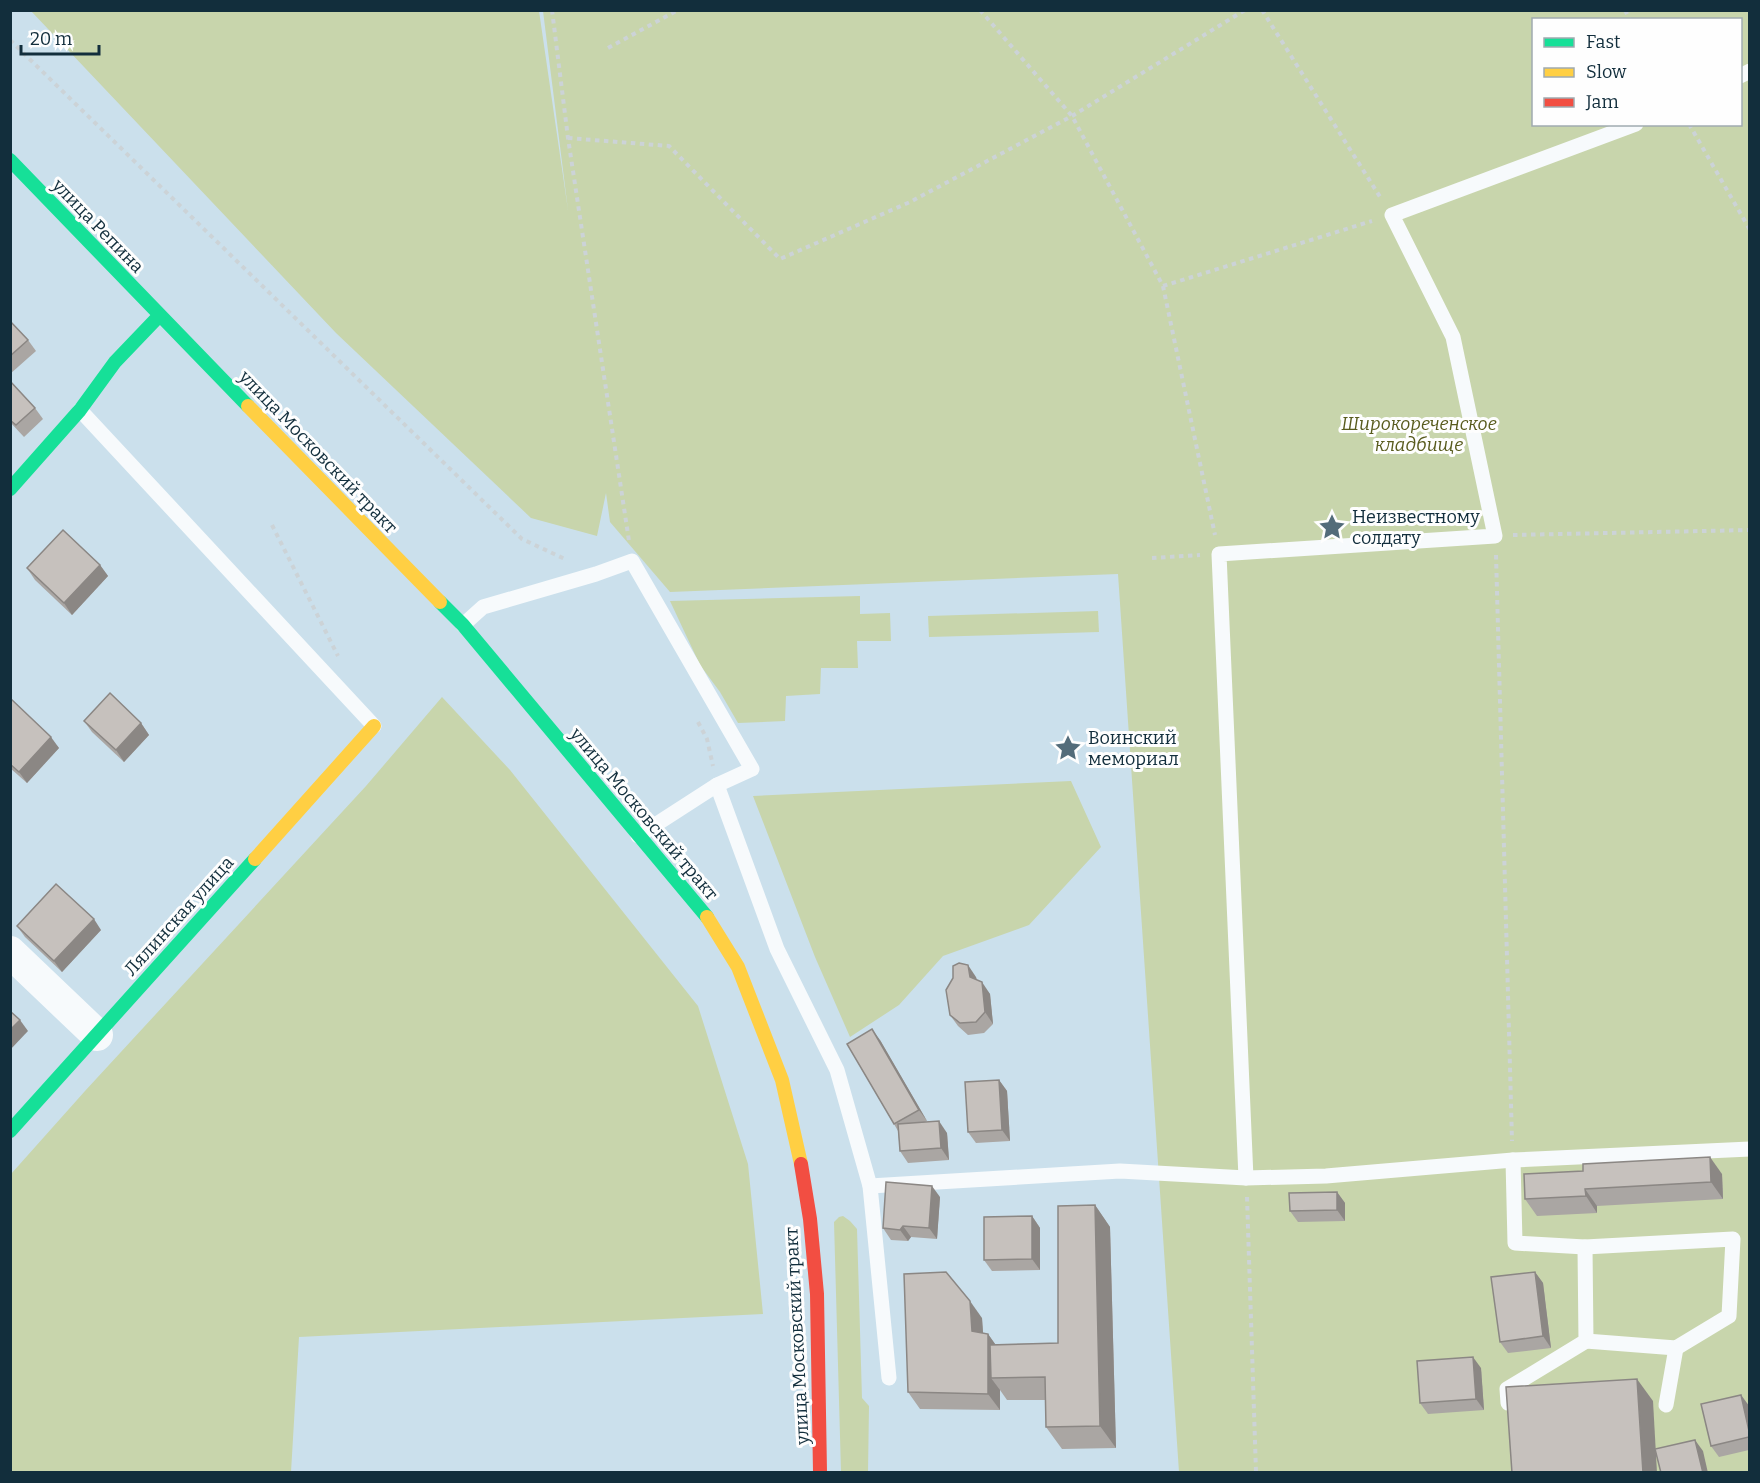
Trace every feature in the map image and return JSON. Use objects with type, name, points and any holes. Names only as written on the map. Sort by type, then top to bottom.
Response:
[{"type":"main road","name":"улица Репина","points":[[10,160],[159,316]]},
{"type":"main road","points":[[10,489],[80,410],[115,362],[159,316]]},
{"type":"main road","name":"улица Московский тракт","points":[[159,316],[463,625],[706,916],[738,967],[783,1080],[799,1149],[810,1219],[817,1294],[820,1473]]},
{"type":"main road","name":"Лялинская улица","points":[[10,1131],[374,726]]},
{"type":"street","points":[[10,952],[97,1035]]},
{"type":"lane","points":[[1246,1178],[1219,554],[1495,536],[1453,338],[1392,215],[1631,126]]},
{"type":"lane","points":[[80,410],[374,726]]},
{"type":"lane","points":[[463,625],[483,607],[596,574],[632,561],[752,769],[717,785],[638,836]]},
{"type":"lane","points":[[717,785],[777,949],[837,1070],[870,1186],[889,1378]]},
{"type":"lane","points":[[870,1186],[1120,1171],[1246,1178],[1326,1176],[1513,1160],[1749,1149]]},
{"type":"lane","points":[[1509,1420],[1507,1389],[1586,1341],[1676,1348],[1729,1316],[1733,1239],[1585,1247],[1515,1244],[1513,1160]]},
{"type":"lane","points":[[1585,1247],[1586,1341]]},
{"type":"lane","points":[[1666,1405],[1676,1348]]},
{"type":"path","points":[[552,10],[568,138],[632,561]]},
{"type":"path","points":[[608,48],[678,10]]},
{"type":"path","points":[[980,10],[1071,116],[1163,286],[1219,554],[1152,558]]},
{"type":"path","points":[[568,138],[669,146],[780,259],[910,202],[1071,116],[1245,10]]},
{"type":"path","points":[[1163,286],[1392,215],[1262,10]]},
{"type":"path","points":[[10,40],[522,539],[596,574]]},
{"type":"path","points":[[1690,126],[1749,230]]},
{"type":"path","points":[[272,525],[342,662]]},
{"type":"path","points":[[1513,1160],[1495,536],[1749,530]]},
{"type":"path","points":[[1246,1178],[1256,1473]]},
{"type":"green space","name":"Широкореченское кладбище","points":[[31,11],[539,11],[568,210],[543,11],[1749,11],[1749,1472],[1179,1472],[1118,574],[670,592],[610,522],[606,493],[597,536],[531,518],[336,333]]},
{"type":"green space","points":[[860,596],[860,614],[890,613],[891,641],[857,641],[858,668],[821,668],[820,694],[786,696],[785,721],[738,723],[720,692],[700,665],[670,601]]},
{"type":"green space","points":[[1098,611],[1099,632],[929,637],[928,616]]},
{"type":"green space","points":[[442,697],[510,770],[698,1006],[748,1164],[763,1314],[299,1337],[291,1472],[11,1472],[11,1174],[366,786]]},
{"type":"green space","points":[[1071,781],[1101,847],[1029,925],[943,956],[899,1005],[850,1037],[815,957],[753,796]]},
{"type":"green space","points":[[843,1216],[857,1229],[862,1398],[869,1406],[868,1472],[841,1472],[834,1222]]},
{"type":"building","points":[[10,321],[28,340],[10,356]]},
{"type":"building","points":[[10,381],[35,408],[16,425],[10,420]]},
{"type":"building","points":[[63,530],[100,565],[64,603],[27,568]]},
{"type":"building","points":[[110,693],[141,723],[116,750],[84,721]]},
{"type":"building","points":[[10,698],[51,737],[19,772],[10,764]]},
{"type":"building","points":[[56,884],[94,919],[54,961],[17,926]]},
{"type":"building","points":[[959,963],[968,965],[970,977],[982,982],[985,1012],[976,1022],[960,1023],[950,1015],[946,990],[953,978],[953,966]]},
{"type":"building","points":[[10,1011],[20,1020],[10,1030]]},
{"type":"building","points":[[872,1029],[919,1110],[894,1124],[847,1044]]},
{"type":"building","points":[[999,1080],[1002,1130],[968,1132],[965,1082]]},
{"type":"building","points":[[939,1121],[941,1148],[900,1151],[898,1124]]},
{"type":"building","points":[[1710,1157],[1711,1182],[1585,1189],[1586,1196],[1525,1199],[1524,1174],[1583,1171],[1583,1164]]},
{"type":"building","points":[[886,1182],[932,1186],[929,1228],[903,1226],[900,1230],[883,1228]]},
{"type":"building","points":[[1337,1192],[1337,1210],[1290,1211],[1289,1193]]},
{"type":"building","points":[[1095,1205],[1100,1426],[1046,1427],[1045,1377],[991,1378],[990,1345],[1058,1343],[1058,1206]]},
{"type":"building","points":[[1032,1216],[1032,1259],[984,1260],[984,1217]]},
{"type":"building","points":[[946,1272],[970,1301],[972,1331],[988,1334],[988,1394],[908,1392],[904,1274]]},
{"type":"building","points":[[1535,1272],[1543,1336],[1500,1342],[1491,1277]]},
{"type":"building","points":[[1473,1357],[1476,1399],[1420,1403],[1417,1361]]},
{"type":"building","points":[[1637,1379],[1643,1473],[1512,1473],[1506,1387]]},
{"type":"building","points":[[1741,1395],[1749,1437],[1711,1446],[1701,1404]]},
{"type":"building","points":[[1695,1440],[1703,1473],[1661,1473],[1655,1449]]},
{"type":"traffic: fast","points":[[10,160],[248,406]]},
{"type":"traffic: fast","points":[[10,489],[80,410],[115,362],[159,316]]},
{"type":"traffic: fast","points":[[440,602],[463,625],[707,917]]},
{"type":"traffic: fast","points":[[10,1131],[255,859]]},
{"type":"traffic: slow","points":[[248,406],[440,602]]},
{"type":"traffic: slow","points":[[255,859],[374,726]]},
{"type":"traffic: slow","points":[[707,917],[738,967],[782,1080],[801,1164]]},
{"type":"traffic: jam","points":[[801,1164],[810,1219],[817,1294],[820,1472]]},
{"type":"place","name":"Неизвестному солдату","points":[[1332,527]]},
{"type":"place","name":"Воинский мемориал","points":[[1068,748]]}]
